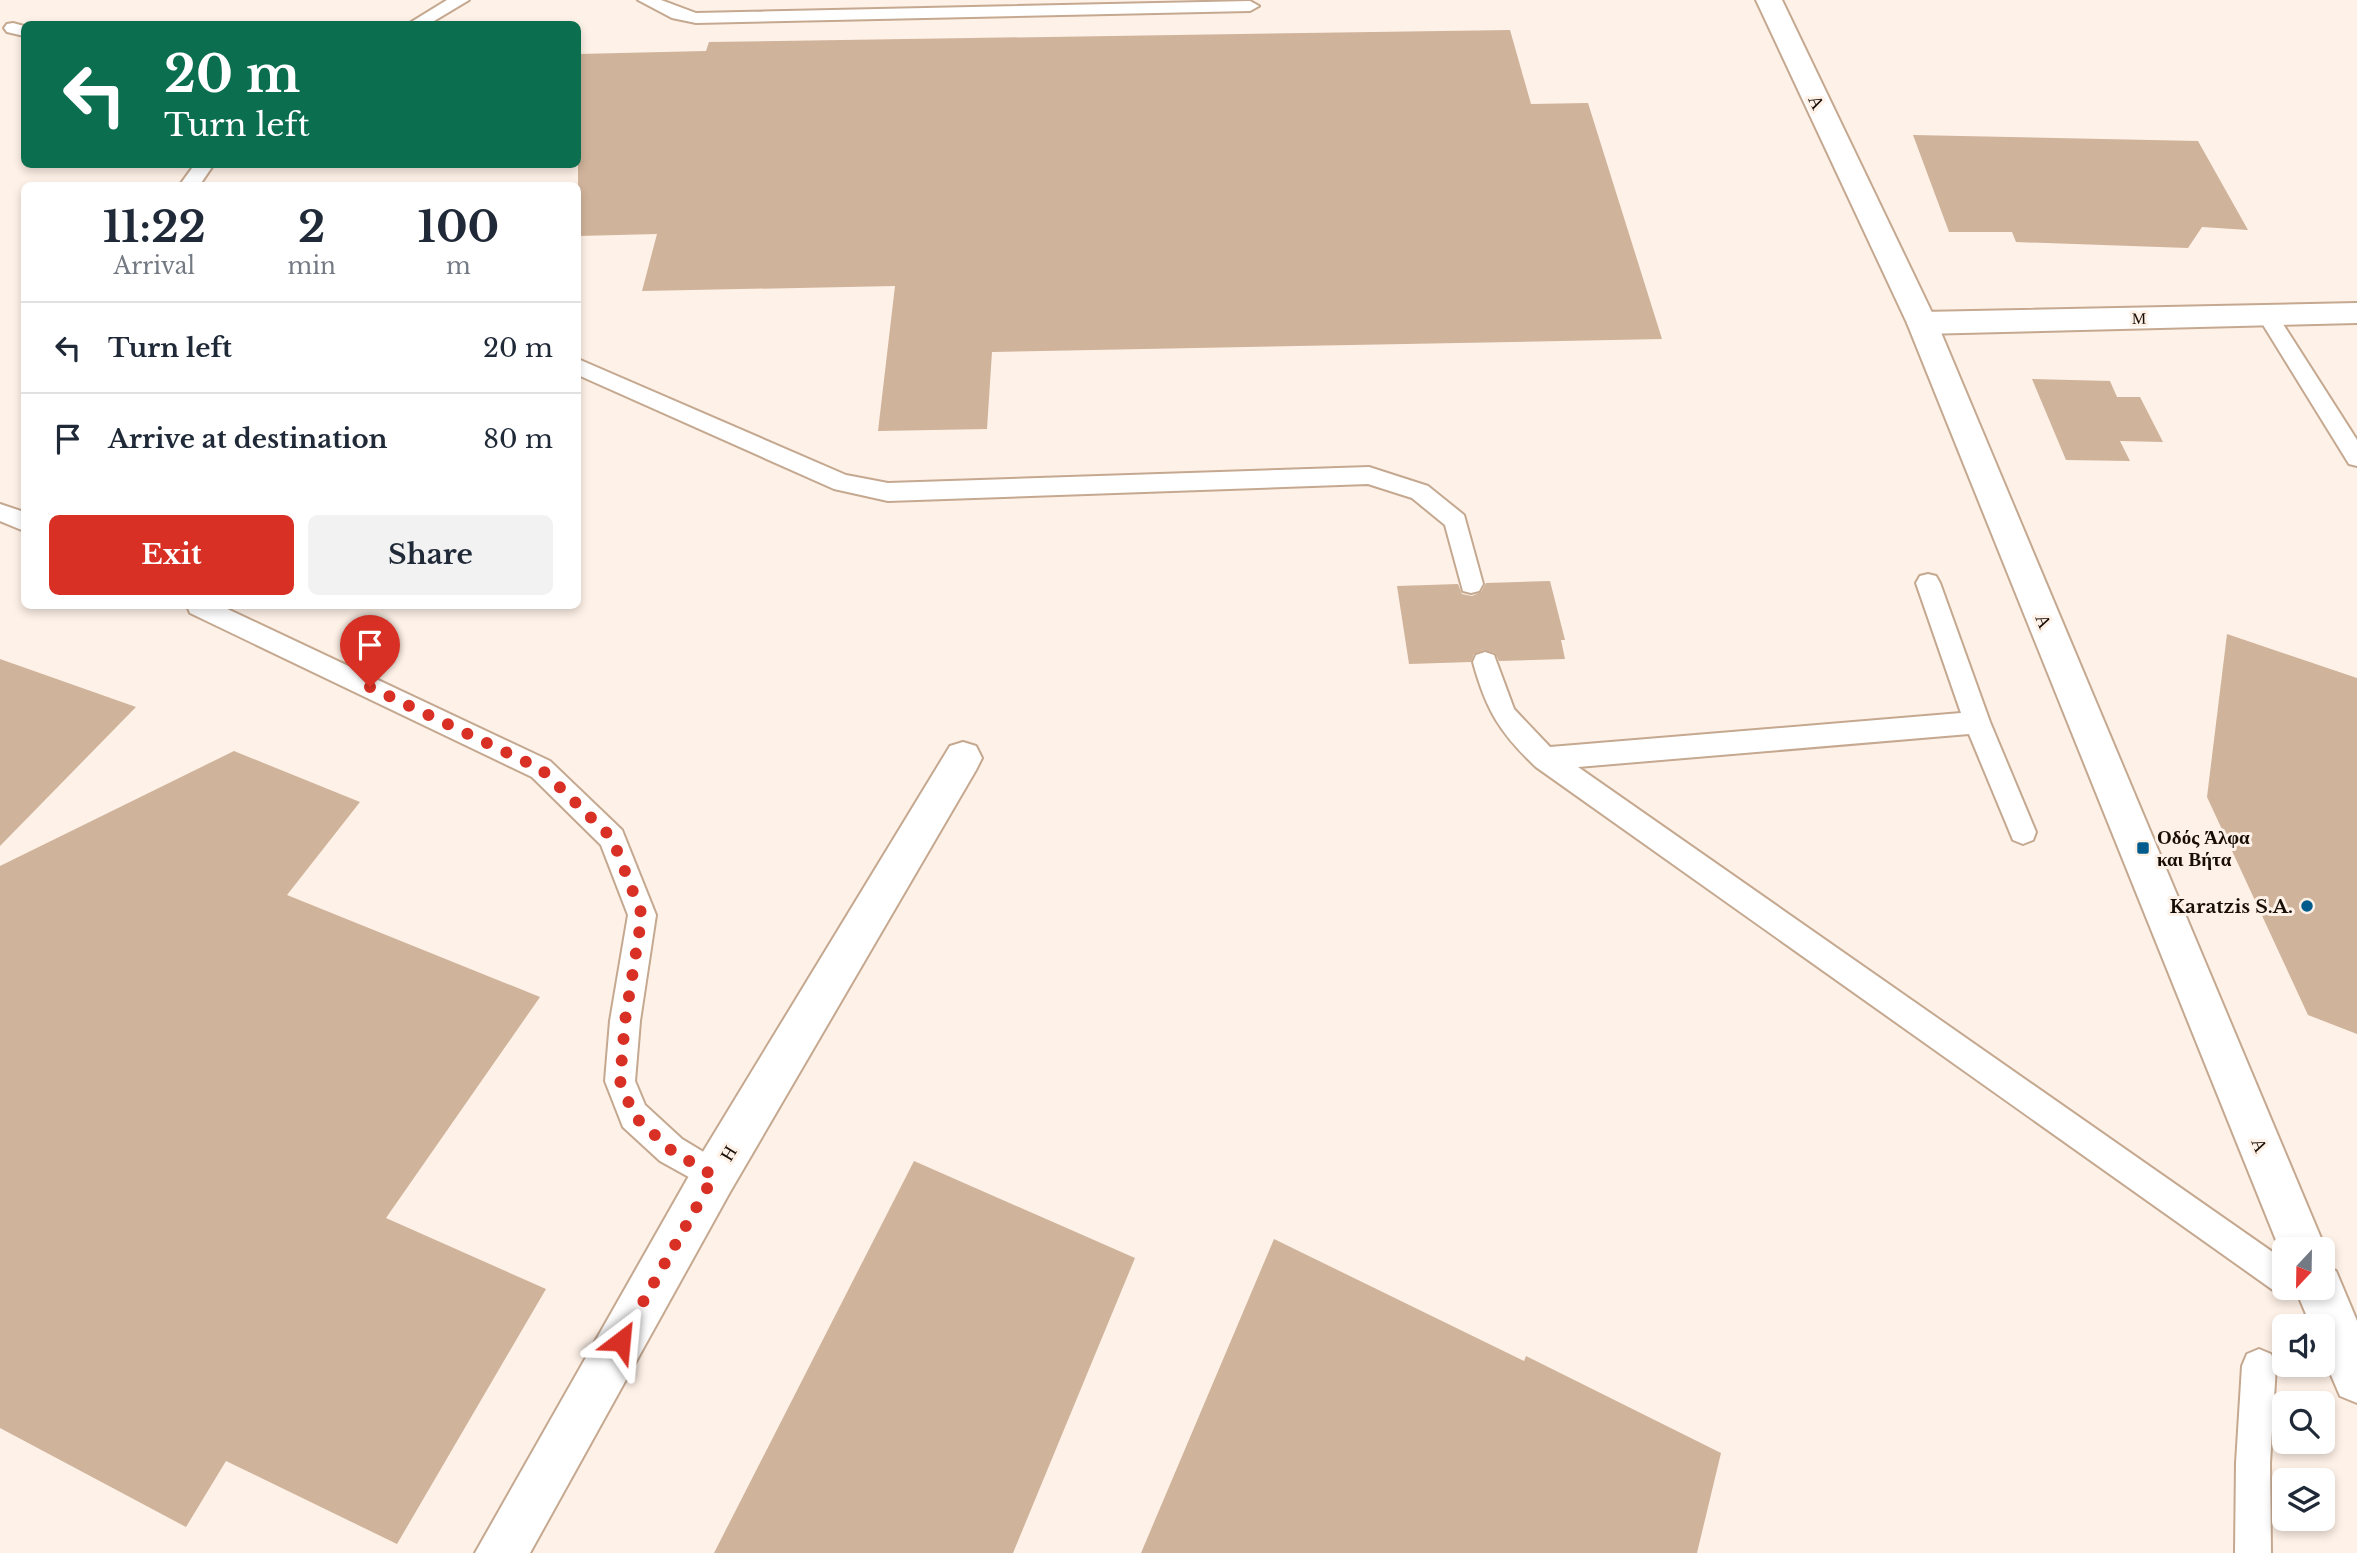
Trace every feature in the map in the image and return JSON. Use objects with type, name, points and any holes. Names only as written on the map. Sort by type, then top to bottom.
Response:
[{"type":"street","name":"Α","points":[[1769,0],[1922,323],[2298,1237]]},
{"type":"street","name":"Μ","points":[[1922,323],[2357,313]]},
{"type":"street","name":"Η","points":[[501,1553],[714,1176],[963,758]]},
{"type":"street","points":[[2317,1300],[2357,1379]]},
{"type":"lane","points":[[422,21],[460,0]]},
{"type":"lane","points":[[647,0],[678,14],[696,18],[1250,6]]},
{"type":"lane","points":[[191,182],[202,168]]},
{"type":"lane","points":[[2267,315],[2357,458]]},
{"type":"lane","points":[[581,368],[842,484],[888,492],[1369,475],[1420,492],[1456,522],[1471,584]]},
{"type":"lane","points":[[2,512],[21,521]]},
{"type":"lane","points":[[1928,583],[1977,722],[2024,832]]},
{"type":"lane","points":[[205,609],[541,769],[612,838],[642,915],[625,1021],[620,1081],[634,1116],[671,1150],[714,1176]]},
{"type":"lane","points":[[1485,662],[1503,716],[1545,758],[2272,1271]]},
{"type":"lane","points":[[1545,758],[1977,722]]},
{"type":"lane","points":[[2253,1553],[2253,1463],[2259,1366]]},
{"type":"building","points":[[1510,30],[1531,104],[1588,103],[1662,339],[992,352],[987,429],[878,431],[895,286],[642,291],[657,234],[581,236],[581,182],[578,182],[578,168],[581,168],[581,54],[706,51],[709,42]]},
{"type":"building","points":[[1913,135],[2198,141],[2248,230],[2202,227],[2188,248],[2016,242],[2012,232],[1949,232]]},
{"type":"building","points":[[2032,379],[2110,381],[2117,397],[2140,397],[2163,442],[2120,441],[2130,461],[2066,460]]},
{"type":"building","points":[[1550,581],[1565,640],[1561,640],[1565,659],[1499,661],[1495,653],[1484,650],[1474,654],[1471,662],[1409,664],[1397,586],[1458,584],[1462,594],[1472,596],[1481,592],[1486,583]]},
{"type":"building","name":"Karatzis S.A.","points":[[2227,634],[2357,678],[2357,1034],[2308,1015],[2207,797]]},
{"type":"building","points":[[0,659],[136,707],[0,846]]},
{"type":"building","points":[[234,751],[360,802],[287,895],[540,997],[386,1218],[546,1289],[397,1544],[226,1461],[186,1527],[0,1428],[0,866]]},
{"type":"building","points":[[914,1161],[1135,1258],[1013,1553],[714,1553]]},
{"type":"building","points":[[1274,1239],[1524,1361],[1526,1356],[1721,1453],[1697,1553],[1141,1553]]},
{"type":"place","name":"Οδός Άλφα και Βήτα","points":[[2143,848]]},
{"type":"place","name":"Karatzis S.A.","points":[[2307,906]]},
{"type":"route","points":[[370,687],[541,769],[612,838],[642,915],[625,1021],[620,1081],[634,1116],[671,1150],[714,1176],[621,1341]]}]
